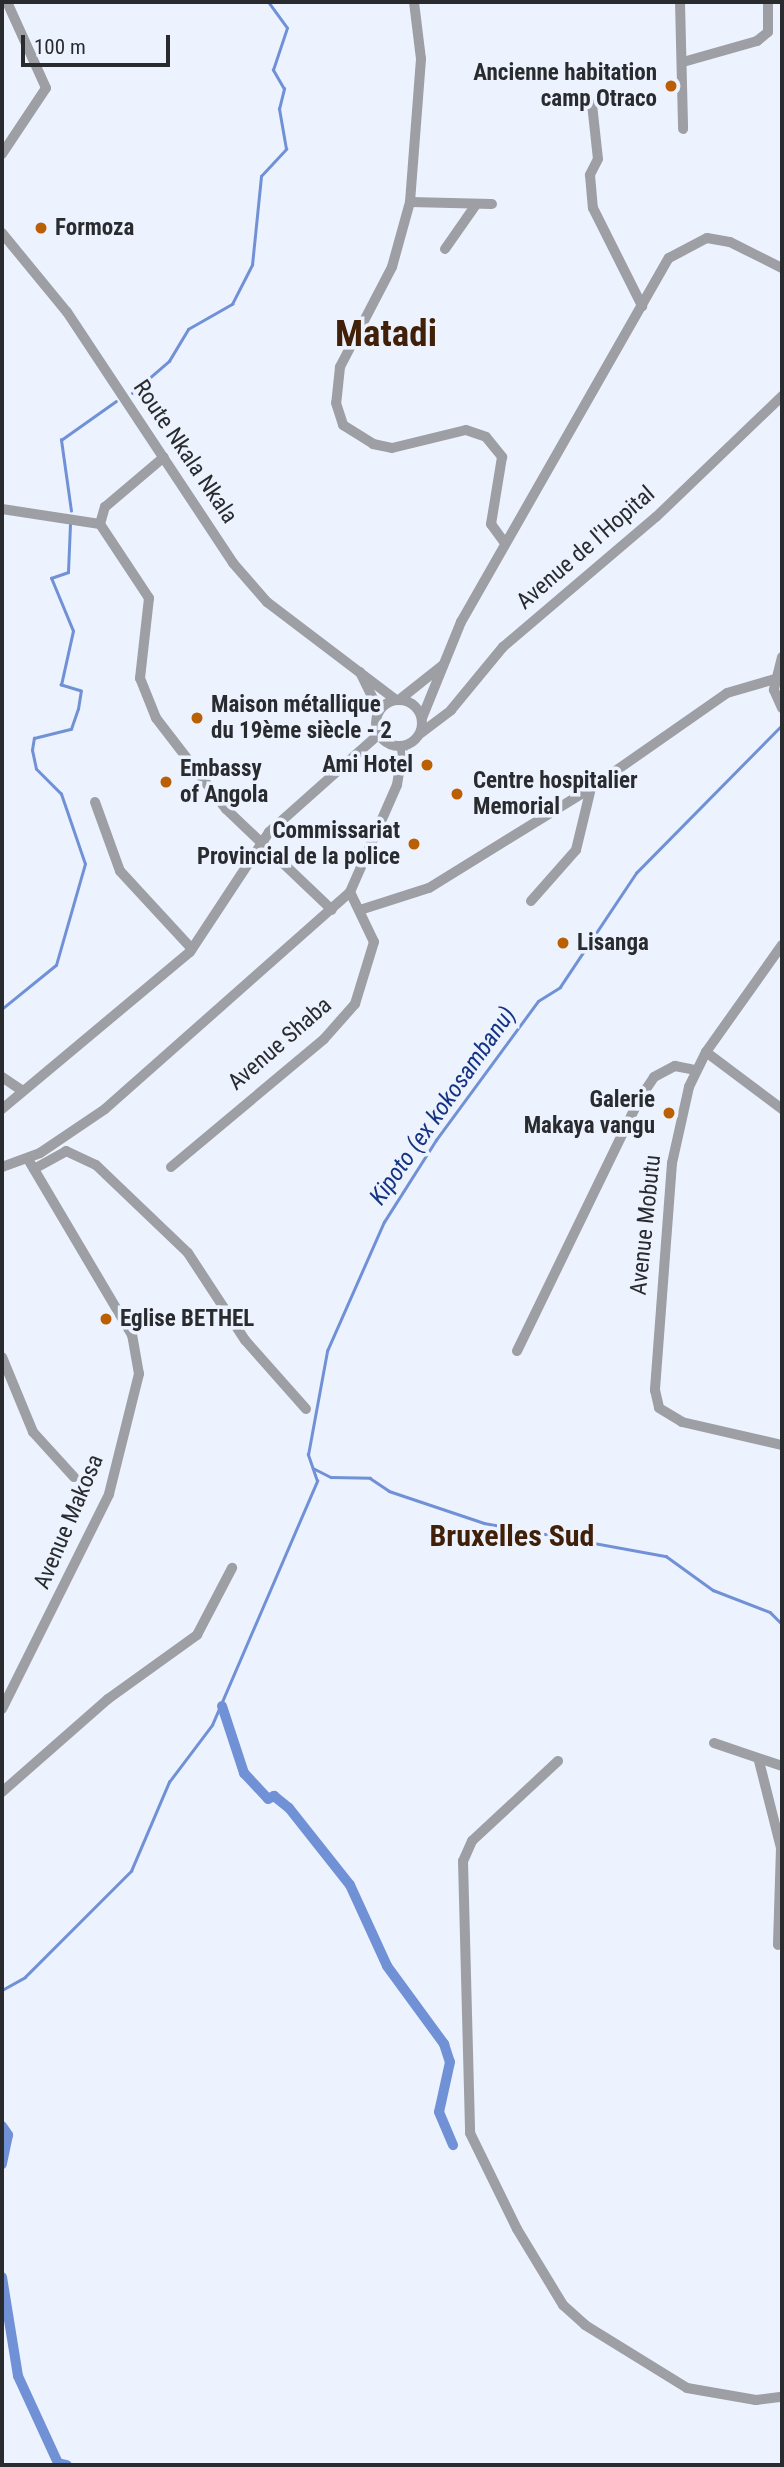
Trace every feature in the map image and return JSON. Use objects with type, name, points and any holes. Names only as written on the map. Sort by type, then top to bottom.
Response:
[{"type":"street","points":[[2,154],[46,88],[7,2]]},
{"type":"street","points":[[414,2],[421,59],[410,202],[392,267],[340,367],[336,403],[343,425],[373,444],[393,448],[466,430],[486,437],[502,457],[491,524],[505,542]]},
{"type":"street","points":[[680,2],[683,129]]},
{"type":"street","points":[[683,62],[758,41],[768,32],[768,2]]},
{"type":"street","points":[[592,104],[598,159],[590,175],[593,208],[642,306]]},
{"type":"street","points":[[410,202],[475,206],[492,204]]},
{"type":"street","points":[[445,249],[475,206]]},
{"type":"street","name":"Route Nkala Nkala","points":[[2,233],[41,275],[267,603],[398,700]]},
{"type":"street","points":[[31,1164],[105,1109],[350,891],[397,785],[403,746],[421,733],[422,718],[443,665],[505,542],[669,258],[707,238],[730,242],[782,268]]},
{"type":"street","name":"Avenue de l'Hopital","points":[[421,733],[451,710],[503,647],[656,517],[782,396]]},
{"type":"street","points":[[100,524],[105,507],[164,457]]},
{"type":"street","points":[[2,508],[100,524],[149,598],[140,678],[156,718],[226,809],[262,840],[331,909]]},
{"type":"street","points":[[779,704],[775,679],[782,657]]},
{"type":"street","points":[[379,711],[398,700],[443,665]]},
{"type":"street","points":[[2,1109],[192,949],[262,840],[379,734],[379,711],[359,670]]},
{"type":"street","points":[[360,910],[429,888],[591,788],[727,693],[775,679]]},
{"type":"street","points":[[398,700],[414,705],[422,718]]},
{"type":"street","points":[[379,734],[403,746]]},
{"type":"street","points":[[531,901],[576,850],[591,788]]},
{"type":"street","points":[[95,802],[120,871],[192,949]]},
{"type":"street","name":"Avenue Shaba","points":[[171,1167],[345,1019],[375,952],[350,891]]},
{"type":"street","name":"Avenue Mobutu","points":[[782,945],[695,1070],[672,1163],[656,1401],[682,1422],[782,1445]]},
{"type":"street","points":[[706,1052],[782,1109]]},
{"type":"street","points":[[517,1351],[640,1098],[654,1077],[675,1066],[695,1070]]},
{"type":"street","points":[[2,1076],[23,1091]]},
{"type":"street","points":[[2,1167],[31,1164],[66,1151],[96,1165],[180,1244],[245,1340],[306,1409]]},
{"type":"street","name":"Avenue Makosa","points":[[2,1709],[109,1494],[139,1374],[132,1335],[31,1164]]},
{"type":"street","points":[[2,1357],[33,1432],[74,1477]]},
{"type":"street","points":[[2,1792],[108,1699],[197,1635],[232,1568]]},
{"type":"street","points":[[714,1743],[759,1761],[782,1766]]},
{"type":"street","points":[[558,1761],[472,1841],[463,1861],[470,2133],[517,2229],[563,2305],[585,2325],[687,2388],[756,2399],[782,2397]]},
{"type":"street","points":[[759,1761],[781,1848],[778,1945]]},
{"type":"waterway","points":[[132,393],[169,361],[188,329],[232,304],[252,265],[261,176],[286,149],[279,109],[284,89],[273,70],[287,28],[268,2]]},
{"type":"waterway","points":[[71,511],[61,440],[116,401]]},
{"type":"waterway","points":[[3,1008],[56,965],[85,864],[61,794],[36,769],[32,750],[34,738],[71,729],[78,709],[81,691],[61,685],[73,631],[51,578],[68,572],[70,525]]},
{"type":"waterway","name":"Kipoto (ex kokosambanu)","points":[[2,1990],[25,1977],[131,1871],[169,1782],[212,1725],[317,1481],[308,1455],[327,1351],[384,1222],[436,1140],[538,1001],[560,987],[636,873],[782,725]]},
{"type":"waterway","points":[[313,1468],[331,1477],[370,1478],[389,1491],[484,1523],[666,1556],[713,1590],[770,1612],[782,1624]]},
{"type":"waterway","points":[[222,1706],[244,1773],[268,1799],[274,1796],[289,1808],[350,1885],[387,1966],[444,2044],[450,2062],[439,2112],[453,2145]]},
{"type":"waterway","points":[[2,2126],[8,2135],[2,2164]]},
{"type":"waterway","points":[[2,2277],[18,2376],[58,2463],[67,2465]]},
{"type":"place","name":"Ancienne habitation camp Otraco","points":[[671,86]]},
{"type":"place","name":"Formoza","points":[[41,228]]},
{"type":"place","name":"Maison métallique du 19ème siècle - 2","points":[[197,718]]},
{"type":"place","name":"Ami Hotel","points":[[427,765]]},
{"type":"place","name":"Embassy of Angola","points":[[166,782]]},
{"type":"place","name":"Centre hospitalier Memorial","points":[[457,794]]},
{"type":"place","name":"Commissariat Provincial de la police","points":[[414,844]]},
{"type":"place","name":"Lisanga","points":[[563,943]]},
{"type":"place","name":"Galerie Makaya vangu","points":[[669,1113]]},
{"type":"place","name":"Eglise BETHEL","points":[[106,1319]]},
{"type":"district","name":"Matadi","points":[[386,334]]},
{"type":"district","name":"Bruxelles Sud","points":[[512,1536]]}]
